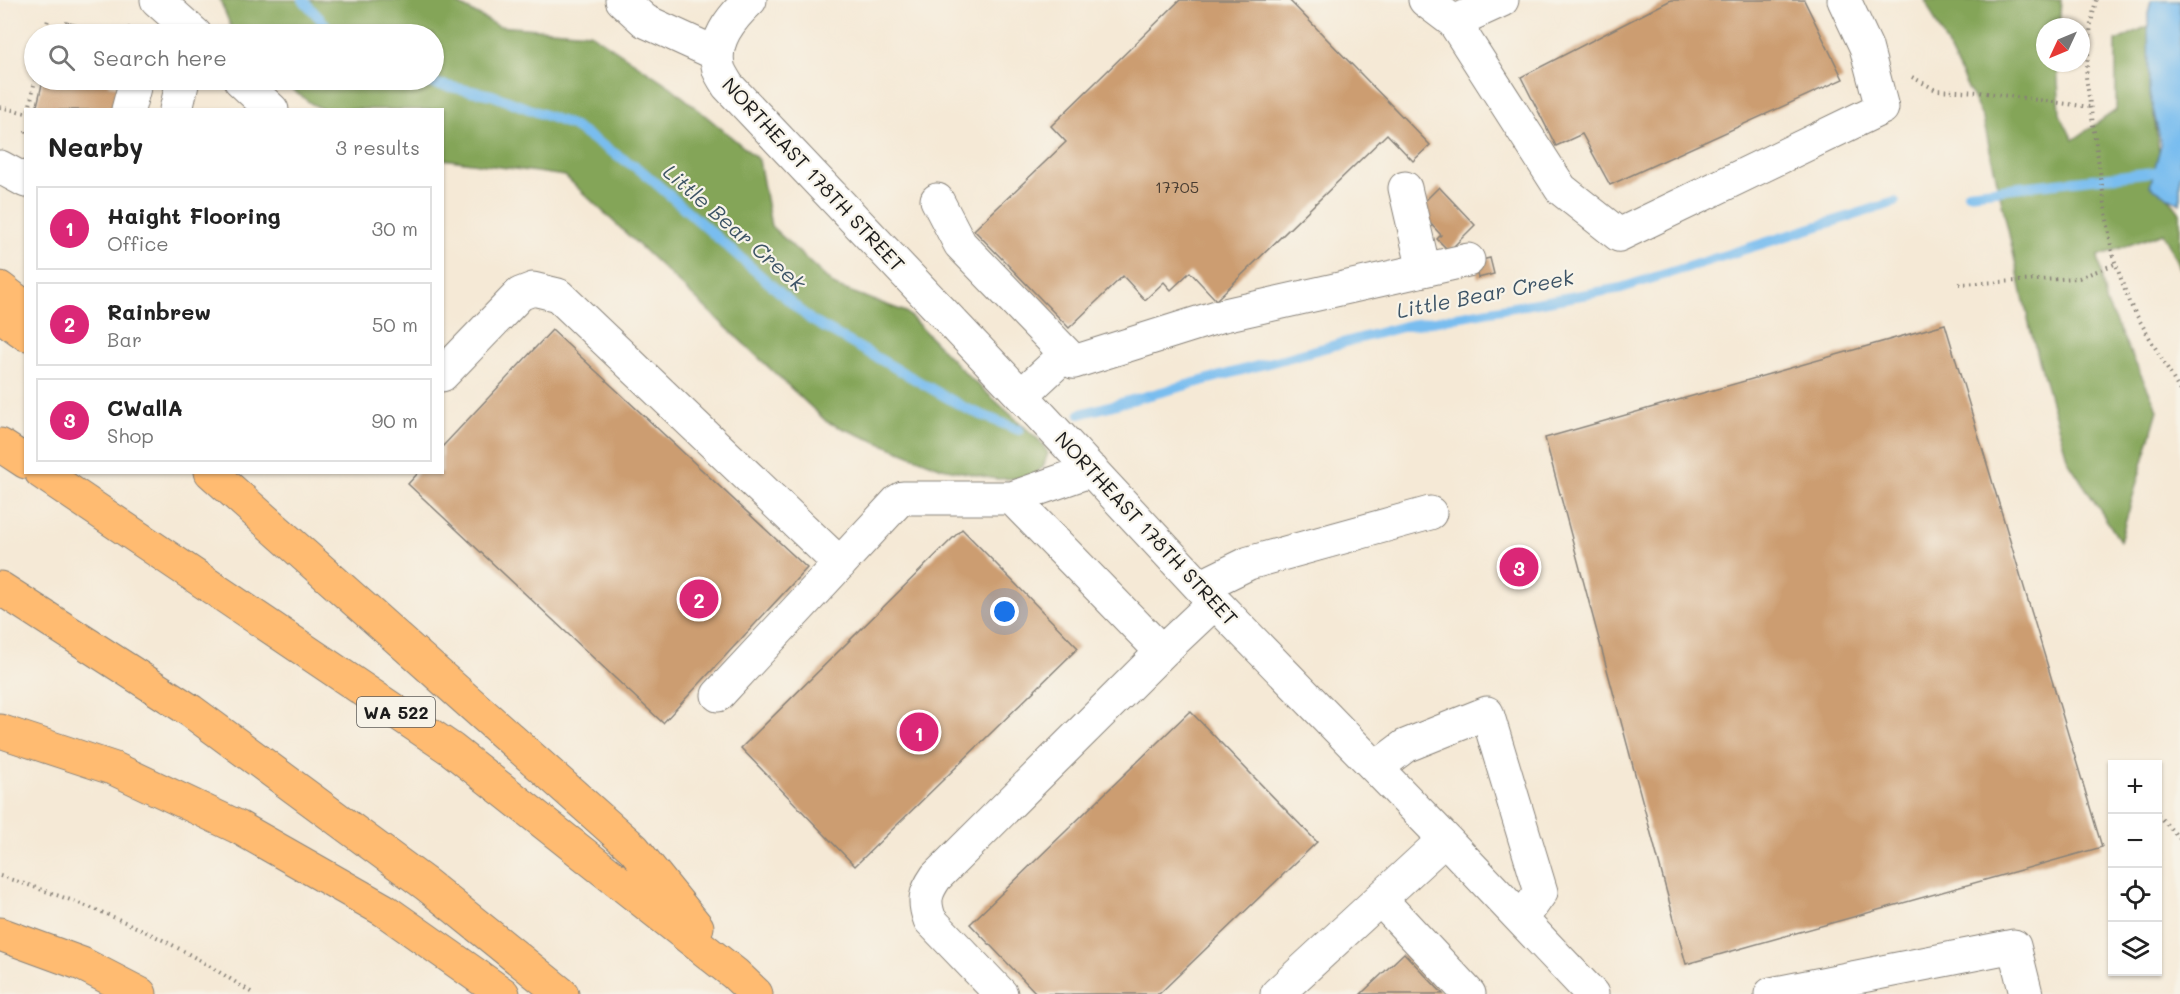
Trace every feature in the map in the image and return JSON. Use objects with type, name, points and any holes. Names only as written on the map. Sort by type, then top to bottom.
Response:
[{"type":"main road","points":[[0,288],[24,306]]},
{"type":"main road","points":[[0,315],[24,333]]},
{"type":"main road","points":[[0,445],[24,461]]},
{"type":"main road","name":"WA 522","points":[[44,474],[452,749],[745,984]]},
{"type":"main road","points":[[213,474],[634,849],[745,984]]},
{"type":"main road","points":[[0,588],[191,711],[427,885],[562,994]]},
{"type":"main road","points":[[0,731],[115,769],[238,827],[384,910],[503,994]]},
{"type":"main road","points":[[0,934],[82,964],[140,994]]},
{"type":"street","points":[[157,0],[180,24]]},
{"type":"street","points":[[622,0],[645,21],[717,54],[724,29],[750,0]]},
{"type":"street","points":[[1425,0],[1454,22],[1561,189],[1619,235],[1882,108],[1866,47],[1844,0]]},
{"type":"street","points":[[1454,22],[1502,0]]},
{"type":"street","name":"NORTHEAST 178TH STREET","points":[[717,54],[719,70],[728,86],[1022,395],[1207,594],[1592,994]]},
{"type":"street","points":[[129,108],[133,90]]},
{"type":"street","points":[[176,108],[181,90]]},
{"type":"street","points":[[251,90],[270,108]]},
{"type":"street","points":[[0,150],[24,156]]},
{"type":"street","points":[[0,167],[24,180]]},
{"type":"street","points":[[1405,188],[1424,270]]},
{"type":"street","points":[[937,200],[960,244],[1074,362],[1220,316],[1468,260]]},
{"type":"street","points":[[444,373],[520,294],[533,290],[558,295],[840,564]]},
{"type":"street","points":[[1022,395],[1066,354]]},
{"type":"street","points":[[718,695],[903,498],[1012,498],[1092,470]]},
{"type":"street","points":[[1012,498],[1162,652]]},
{"type":"street","points":[[1001,994],[930,920],[926,908],[927,891],[936,877],[1162,652],[1207,594],[1249,563],[1430,513]]},
{"type":"street","points":[[1376,768],[1405,746],[1487,713],[1541,892],[1522,920]]},
{"type":"street","points":[[1277,994],[1445,839]]},
{"type":"street","points":[[1380,899],[1469,994]]},
{"type":"street","points":[[1772,994],[2014,946],[2026,994]]},
{"type":"path","points":[[2096,0],[2091,23],[2086,76],[2112,253],[2129,302],[2180,391]]},
{"type":"path","points":[[47,24],[48,19]]},
{"type":"path","points":[[1866,47],[1899,70],[1936,90],[1979,92],[2090,107]]},
{"type":"path","points":[[29,108],[33,90]]},
{"type":"path","points":[[0,107],[24,113]]},
{"type":"path","points":[[1959,284],[2079,278],[2115,264]]},
{"type":"path","points":[[2162,820],[2180,839]]},
{"type":"path","points":[[0,876],[58,894],[125,922],[187,953],[254,994]]},
{"type":"green space","points":[[220,0],[451,0],[498,26],[590,33],[671,87],[759,160],[771,226],[835,286],[906,312],[967,375],[1040,441],[1048,453],[1043,467],[1031,478],[996,479],[942,468],[827,422],[565,176],[444,159],[444,108],[321,108],[293,90],[444,90],[444,24],[230,24]]},
{"type":"green space","points":[[1925,0],[2061,0],[2060,18],[2036,18],[2036,72],[2058,72],[2060,114],[2073,140],[2116,110],[2116,41],[2148,26],[2153,108],[2165,193],[2180,213],[2180,269],[2163,233],[2098,256],[2106,302],[2158,410],[2120,541],[2068,461],[2031,332],[1983,119]]},
{"type":"water","points":[[2151,0],[2180,0],[2180,204],[2150,186],[2161,144],[2149,91],[2148,14]]},
{"type":"building","points":[[1180,0],[1289,0],[1430,145],[1413,161],[1387,134],[1216,300],[1190,272],[1171,290],[1164,282],[1145,300],[1123,276],[1069,328],[974,230],[1066,142],[1051,126]]},
{"type":"building","points":[[1671,0],[1804,0],[1843,79],[1610,185],[1582,134],[1556,146],[1521,77]]},
{"type":"building","points":[[41,90],[122,90],[117,108],[36,108]]},
{"type":"building","points":[[1439,187],[1475,225],[1449,251],[1437,239],[1441,235],[1417,209]]},
{"type":"building","points":[[1490,258],[1494,274],[1478,278],[1474,262]]},
{"type":"building","points":[[1945,324],[2102,847],[1686,964],[1545,438]]},
{"type":"building","points":[[552,330],[807,568],[663,723],[408,484],[417,474],[444,474],[444,445]]},
{"type":"building","points":[[962,529],[1078,648],[855,866],[741,748]]},
{"type":"building","points":[[1190,711],[1317,842],[1159,994],[1037,994],[970,924]]},
{"type":"building","points":[[1404,953],[1443,994],[1361,994]]},
{"type":"waterway","name":"Little Bear Creek","points":[[303,0],[325,24]]},
{"type":"waterway","name":"Little Bear Creek","points":[[444,86],[492,95],[571,125],[643,172],[811,320],[967,409],[1019,430]]},
{"type":"waterway","name":"Little Bear Creek","points":[[1968,193],[2180,169]]},
{"type":"waterway","name":"Little Bear Creek","points":[[1080,414],[1405,326],[1621,288],[1895,202]]},
{"type":"place","name":"CWallA","points":[[1519,567]]},
{"type":"place","name":"Rainbrew","points":[[699,599]]},
{"type":"place","name":"Haight Flooring","points":[[919,732]]}]
